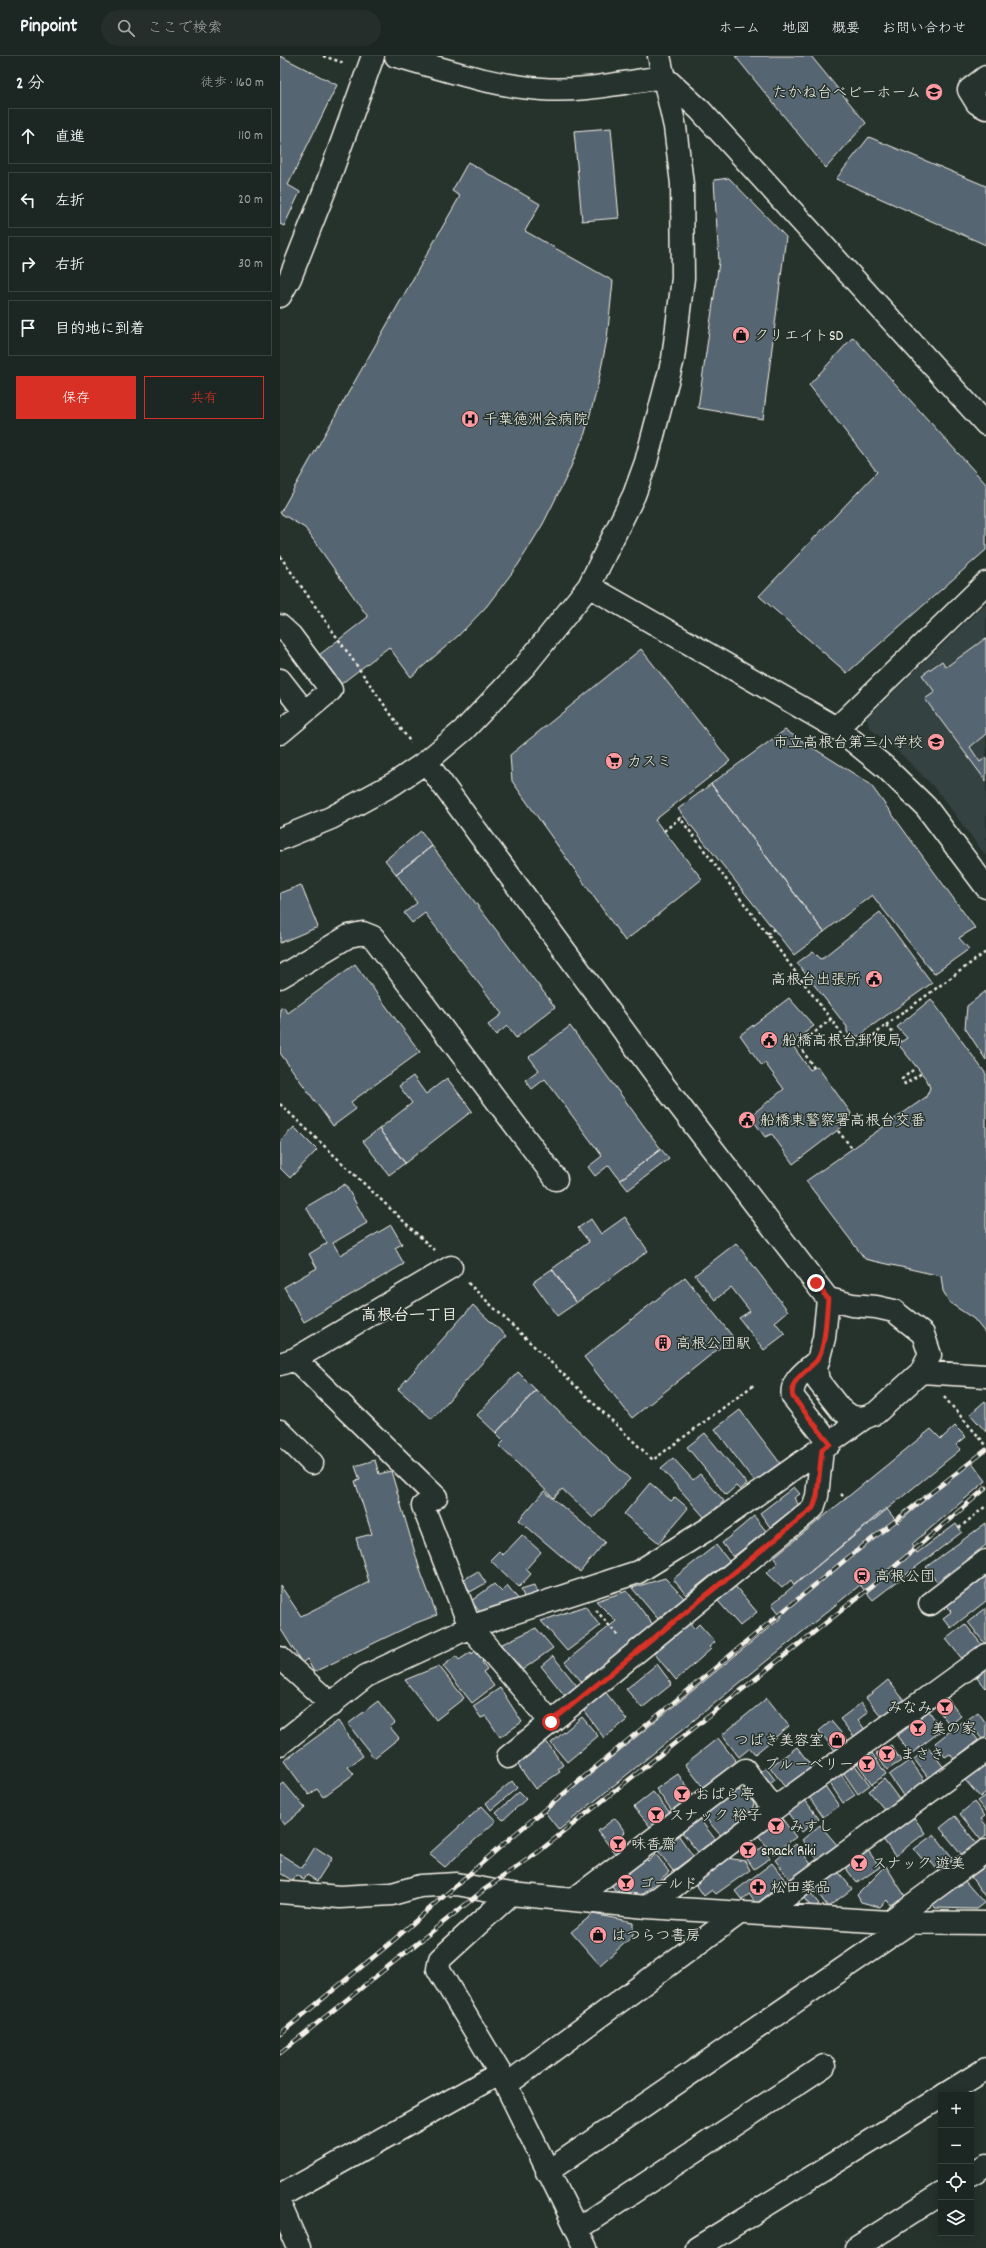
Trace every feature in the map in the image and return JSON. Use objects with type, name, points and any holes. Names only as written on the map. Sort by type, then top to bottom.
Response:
[{"type":"street","points":[[280,296],[290,278],[321,199],[373,56]]},
{"type":"street","points":[[396,56],[486,81],[543,89],[573,89],[664,78],[700,110],[986,424]]},
{"type":"street","points":[[280,839],[331,818],[395,783],[426,762],[465,729],[524,668],[589,586],[634,495],[654,434],[673,359],[683,278],[684,229],[682,184],[675,126],[659,56]]},
{"type":"street","points":[[986,77],[969,90],[977,103],[986,108]]},
{"type":"street","points":[[837,728],[986,583]]},
{"type":"street","points":[[589,586],[837,728],[885,767],[926,806],[986,888]]},
{"type":"street","points":[[280,626],[302,651],[331,690],[289,698],[280,733]]},
{"type":"street","points":[[280,653],[282,651],[302,651]]},
{"type":"street","points":[[280,1744],[332,1705],[366,1676],[470,1627],[638,1572],[708,1529],[864,1418],[876,1413],[925,1364],[923,1334],[894,1311],[876,1307],[852,1305],[828,1299],[665,1087],[426,762]]},
{"type":"street","points":[[280,977],[349,936],[363,933],[373,937],[556,1179]]},
{"type":"street","points":[[451,1267],[287,1361],[436,1497],[423,1506],[470,1627],[551,1722]]},
{"type":"street","points":[[828,1299],[824,1338],[816,1368],[818,1380],[840,1409],[852,1417],[864,1418]]},
{"type":"street","points":[[824,1338],[837,1320],[852,1305]]},
{"type":"street","points":[[508,1757],[813,1508],[817,1496],[826,1446],[793,1397],[792,1392],[793,1386],[797,1380],[818,1358]]},
{"type":"street","points":[[925,1364],[957,1374],[986,1376]]},
{"type":"street","points":[[280,1431],[312,1463]]},
{"type":"street","points":[[930,1604],[986,1561]]},
{"type":"street","points":[[647,1907],[774,1809],[986,1655]]},
{"type":"street","points":[[283,1666],[332,1705]]},
{"type":"street","points":[[764,1913],[986,1750]]},
{"type":"street","points":[[573,1900],[745,1770],[774,1809]]},
{"type":"street","points":[[889,1922],[986,1851]]},
{"type":"street","points":[[280,1892],[340,1897],[392,1894],[420,1886],[457,1884],[511,1894],[738,1914],[764,1913],[889,1922],[986,1923]]},
{"type":"street","points":[[511,1894],[440,1959],[438,1969],[503,2079],[547,2172],[581,2239],[824,2066]]},
{"type":"street","points":[[280,2196],[503,2079],[738,1914]]},
{"type":"street","points":[[547,2172],[911,1922]]},
{"type":"street","points":[[950,2092],[984,2075]]},
{"type":"street","points":[[697,2248],[938,2099]]},
{"type":"street","points":[[974,2172],[986,2165]]},
{"type":"street","points":[[856,2248],[938,2196]]},
{"type":"street","points":[[280,2205],[299,2248]]},
{"type":"path","points":[[323,56],[344,63]]},
{"type":"path","points":[[280,556],[411,743]]},
{"type":"path","points":[[664,831],[680,818],[848,1042],[860,1046],[886,1025],[986,952]]},
{"type":"path","points":[[767,934],[774,930]]},
{"type":"path","points":[[814,1068],[799,1045],[830,1020]]},
{"type":"path","points":[[886,1025],[901,1042]]},
{"type":"path","points":[[913,1070],[902,1079],[905,1084],[922,1073]]},
{"type":"path","points":[[280,1104],[652,1460],[755,1384]]},
{"type":"path","points":[[838,1131],[852,1148]]},
{"type":"path","points":[[943,1395],[986,1445]]},
{"type":"path","points":[[959,1528],[986,1506]]},
{"type":"path","points":[[581,1591],[633,1654]]},
{"type":"shaded area","name":"市立高根台第三小学校","points":[[986,603],[986,856],[936,789],[903,756],[869,727],[867,717]]},
{"type":"building","points":[[280,56],[337,85],[288,185],[300,192],[284,226],[280,224]]},
{"type":"building","points":[[735,56],[811,56],[866,123],[826,168]]},
{"type":"building","points":[[611,128],[619,218],[582,221],[574,131]]},
{"type":"building","points":[[869,137],[986,186],[986,245],[836,179]]},
{"type":"building","points":[[468,162],[540,204],[525,231],[613,281],[607,339],[597,389],[585,433],[567,476],[543,524],[518,565],[486,607],[459,635],[411,677],[389,647],[341,684],[319,655],[368,617],[305,528],[280,513],[460,196],[452,191]]},
{"type":"building","name":"クリエイトSD","points":[[729,178],[786,237],[763,419],[698,408],[719,262],[714,180]]},
{"type":"building","points":[[853,337],[986,484],[986,550],[847,673],[759,596],[877,472],[809,385]]},
{"type":"building","points":[[986,638],[986,734],[970,747],[980,762],[986,757],[986,781],[925,699],[935,692],[922,675],[942,661],[946,667]]},
{"type":"building","points":[[641,649],[730,761],[655,820],[702,879],[625,941],[512,781],[510,755]]},
{"type":"building","points":[[785,730],[870,784],[975,928],[959,938],[969,949],[934,974],[872,895],[824,932],[711,784]]},
{"type":"building","points":[[711,784],[824,932],[794,955],[678,809]]},
{"type":"building","points":[[421,831],[432,846],[396,874],[385,860]]},
{"type":"building","points":[[432,846],[555,1007],[516,1038],[507,1026],[496,1035],[488,1025],[502,1014],[425,913],[412,923],[404,913],[417,903],[396,874]]},
{"type":"building","points":[[301,885],[318,927],[280,943],[280,893]]},
{"type":"building","points":[[880,912],[932,983],[866,1030],[863,1036],[850,1036],[847,1032],[847,1027],[797,963],[813,951],[821,959]]},
{"type":"building","points":[[355,964],[420,1052],[351,1102],[356,1109],[333,1126],[280,1053],[280,1009],[283,1007],[288,1013]]},
{"type":"building","points":[[986,991],[986,1060],[965,1028],[967,1006]]},
{"type":"building","points":[[789,998],[814,1026],[791,1043],[810,1070],[817,1066],[851,1113],[847,1123],[793,1164],[772,1134],[765,1137],[750,1116],[784,1089],[765,1063],[762,1066],[740,1035]]},
{"type":"building","points":[[931,999],[986,1074],[986,1334],[974,1319],[950,1303],[943,1291],[941,1276],[865,1259],[806,1181],[926,1097],[930,1088],[927,1080],[898,1044],[907,1038],[897,1027]]},
{"type":"building","points":[[570,1026],[661,1149],[620,1180],[609,1165],[595,1176],[588,1167],[602,1156],[545,1079],[532,1089],[525,1080],[539,1070],[529,1057]]},
{"type":"building","points":[[413,1076],[426,1094],[447,1078],[472,1111],[405,1163],[379,1129],[412,1103],[399,1086]]},
{"type":"building","points":[[294,1127],[317,1150],[290,1178],[280,1168],[280,1142]]},
{"type":"building","points":[[379,1129],[405,1163],[389,1175],[363,1141]]},
{"type":"building","points":[[661,1149],[669,1159],[628,1190],[620,1180]]},
{"type":"building","points":[[345,1184],[367,1223],[333,1243],[340,1255],[391,1225],[402,1244],[395,1248],[404,1264],[304,1322],[284,1287],[317,1268],[309,1254],[327,1243],[306,1207]]},
{"type":"building","points":[[625,1217],[648,1251],[576,1303],[552,1269],[589,1242],[578,1228],[591,1219],[601,1234]]},
{"type":"building","points":[[736,1243],[788,1311],[775,1322],[785,1334],[764,1350],[739,1318],[750,1311],[731,1287],[715,1300],[695,1275]]},
{"type":"building","points":[[552,1269],[576,1303],[557,1316],[533,1282]]},
{"type":"building","name":"高根公団駅","points":[[685,1277],[733,1337],[632,1418],[584,1357]]},
{"type":"building","points":[[473,1305],[506,1336],[432,1419],[398,1389]]},
{"type":"building","points":[[518,1372],[536,1390],[496,1433],[477,1415]]},
{"type":"building","points":[[536,1390],[630,1479],[593,1518],[562,1489],[554,1498],[499,1446],[504,1441],[496,1433]]},
{"type":"building","points":[[985,1401],[986,1403],[986,1432],[970,1414]]},
{"type":"building","points":[[740,1410],[780,1463],[755,1482],[715,1429]]},
{"type":"building","points":[[955,1426],[966,1437],[956,1445],[961,1449],[794,1585],[791,1580],[782,1588],[766,1573],[778,1563],[774,1557],[931,1429],[941,1439]]},
{"type":"building","points":[[705,1433],[747,1484],[740,1490],[736,1486],[726,1495],[687,1447]]},
{"type":"building","points":[[673,1458],[693,1480],[700,1474],[724,1501],[705,1518],[661,1468]]},
{"type":"building","points":[[375,1460],[379,1474],[391,1471],[420,1570],[437,1615],[416,1623],[314,1672],[307,1659],[302,1663],[280,1628],[280,1585],[301,1616],[369,1582],[356,1538],[372,1534],[355,1481],[360,1480],[355,1466]]},
{"type":"building","points":[[971,1461],[986,1481],[912,1544],[917,1553],[956,1524],[962,1532],[873,1600],[860,1585],[559,1830],[545,1812],[782,1617],[772,1604],[886,1508],[898,1523]]},
{"type":"building","points":[[650,1483],[671,1501],[675,1497],[688,1508],[659,1543],[624,1514]]},
{"type":"building","points":[[794,1487],[800,1494],[794,1498],[799,1505],[770,1527],[760,1513]]},
{"type":"building","points":[[544,1491],[605,1542],[580,1572],[519,1520]]},
{"type":"building","points":[[754,1516],[766,1531],[733,1557],[722,1543]]},
{"type":"building","points":[[986,1523],[986,1545],[937,1582],[926,1567]]},
{"type":"building","points":[[522,1535],[541,1552],[526,1569],[531,1574],[519,1587],[490,1560],[499,1551],[503,1555]]},
{"type":"building","points":[[716,1545],[729,1561],[686,1595],[673,1579]]},
{"type":"building","points":[[478,1571],[486,1583],[470,1592],[463,1580]]},
{"type":"building","points":[[986,1576],[986,1601],[951,1628],[943,1618],[951,1612],[947,1605]]},
{"type":"building","points":[[665,1578],[684,1598],[658,1619],[632,1588]]},
{"type":"building","points":[[494,1584],[502,1592],[507,1585],[519,1600],[480,1612],[471,1601]]},
{"type":"building","points":[[534,1585],[537,1593],[524,1597],[521,1589]]},
{"type":"building","points":[[735,1586],[757,1612],[740,1626],[718,1601]]},
{"type":"building","points":[[627,1591],[654,1626],[581,1681],[565,1662],[616,1621],[596,1601]]},
{"type":"building","points":[[585,1606],[600,1626],[567,1651],[541,1621]]},
{"type":"building","points":[[986,1608],[986,1643],[985,1644],[968,1622]]},
{"type":"building","points":[[689,1623],[694,1629],[699,1624],[715,1642],[709,1647],[711,1649],[676,1680],[654,1653]]},
{"type":"building","points":[[965,1624],[982,1645],[963,1660],[946,1639]]},
{"type":"building","points":[[536,1628],[553,1648],[522,1670],[500,1645]]},
{"type":"building","points":[[476,1650],[484,1660],[482,1662],[487,1669],[483,1672],[494,1686],[472,1703],[443,1666],[456,1656],[459,1660],[471,1652],[472,1654]]},
{"type":"building","points":[[553,1656],[577,1686],[565,1696],[541,1666]]},
{"type":"building","points":[[657,1664],[672,1684],[642,1708],[626,1689]]},
{"type":"building","points":[[439,1666],[464,1698],[436,1720],[405,1680]]},
{"type":"building","points":[[986,1670],[986,1688],[977,1677]]},
{"type":"building","points":[[888,1680],[904,1700],[883,1718],[866,1698]]},
{"type":"building","points":[[500,1688],[522,1722],[500,1737],[486,1716],[481,1718],[473,1706]]},
{"type":"building","points":[[604,1690],[627,1720],[604,1738],[582,1708]]},
{"type":"building","points":[[946,1697],[961,1716],[950,1725],[935,1706]]},
{"type":"building","points":[[767,1698],[789,1726],[755,1754],[750,1748],[739,1757],[722,1735]]},
{"type":"building","points":[[378,1701],[395,1723],[390,1727],[399,1738],[374,1758],[348,1724]]},
{"type":"building","points":[[861,1703],[868,1712],[858,1720],[866,1731],[856,1739],[840,1719]]},
{"type":"building","points":[[929,1711],[942,1730],[911,1754],[897,1736]]},
{"type":"building","points":[[978,1712],[986,1723],[986,1736],[982,1739],[967,1720]]},
{"type":"building","points":[[582,1717],[598,1736],[567,1762],[551,1743]]},
{"type":"building","points":[[338,1721],[363,1756],[348,1767],[354,1774],[323,1797],[317,1789],[309,1795],[284,1761]]},
{"type":"building","points":[[831,1721],[849,1742],[837,1753],[819,1731]]},
{"type":"building","points":[[963,1721],[978,1740],[954,1759],[950,1754],[945,1757],[935,1743]]},
{"type":"building","points":[[718,1738],[739,1765],[706,1791],[685,1764]]},
{"type":"building","points":[[546,1741],[563,1765],[558,1769],[560,1772],[535,1789],[516,1762]]},
{"type":"building","points":[[891,1745],[901,1761],[887,1770],[876,1754]]},
{"type":"building","points":[[797,1747],[814,1770],[787,1790],[770,1767]]},
{"type":"building","points":[[929,1748],[945,1769],[930,1780],[914,1759]]},
{"type":"building","points":[[872,1753],[886,1774],[872,1784],[857,1763]]},
{"type":"building","points":[[910,1760],[925,1781],[904,1797],[889,1775]]},
{"type":"building","points":[[986,1762],[986,1792],[980,1797],[965,1780]]},
{"type":"building","points":[[854,1764],[870,1785],[858,1794],[843,1772]]},
{"type":"building","points":[[766,1768],[775,1780],[767,1786],[758,1774]]},
{"type":"building","points":[[678,1774],[694,1797],[673,1812],[656,1789]]},
{"type":"building","points":[[841,1774],[855,1795],[843,1803],[829,1782]]},
{"type":"building","points":[[884,1779],[899,1799],[885,1810],[869,1791]]},
{"type":"building","points":[[512,1781],[517,1788],[491,1810],[486,1803]]},
{"type":"building","points":[[284,1783],[305,1808],[284,1825],[280,1819],[280,1786]]},
{"type":"building","points":[[825,1786],[839,1806],[823,1817],[809,1797]]},
{"type":"building","points":[[735,1790],[743,1791],[754,1803],[752,1810],[721,1836],[704,1816]]},
{"type":"building","points":[[519,1792],[526,1799],[503,1820],[496,1813]]},
{"type":"building","points":[[653,1792],[671,1814],[652,1829],[634,1807]]},
{"type":"building","points":[[986,1795],[986,1812],[977,1801]]},
{"type":"building","points":[[805,1800],[819,1819],[802,1832],[788,1813]]},
{"type":"building","points":[[974,1802],[985,1816],[981,1819],[986,1825],[986,1836],[981,1840],[960,1814]]},
{"type":"building","points":[[482,1806],[496,1821],[445,1867],[429,1854]]},
{"type":"building","points":[[780,1816],[796,1837],[773,1854],[757,1834]]},
{"type":"building","points":[[913,1816],[925,1833],[895,1856],[883,1839]]},
{"type":"building","points":[[955,1816],[977,1844],[963,1856],[940,1828]]},
{"type":"building","points":[[698,1817],[715,1839],[698,1852],[681,1831]]},
{"type":"building","points":[[615,1818],[625,1832],[622,1835],[629,1845],[616,1855],[598,1831]]},
{"type":"building","points":[[820,1825],[838,1846],[819,1861],[802,1840]]},
{"type":"building","points":[[677,1833],[693,1856],[673,1871],[656,1848]]},
{"type":"building","points":[[934,1834],[955,1861],[940,1873],[927,1857],[923,1860],[914,1849]]},
{"type":"building","points":[[750,1840],[758,1850],[763,1847],[770,1858],[754,1869],[739,1847]]},
{"type":"building","points":[[796,1844],[811,1864],[790,1880],[775,1860]]},
{"type":"building","points":[[315,1847],[332,1858],[317,1881],[307,1875],[304,1880],[296,1875],[293,1881],[280,1873],[280,1854],[302,1868]]},
{"type":"building","points":[[867,1849],[880,1867],[857,1883],[844,1866]]},
{"type":"building","points":[[656,1854],[669,1872],[641,1895],[615,1890],[610,1883],[644,1857],[648,1861]]},
{"type":"building","points":[[727,1858],[745,1861],[750,1870],[716,1894],[712,1890],[704,1896],[695,1883]]},
{"type":"building","points":[[772,1863],[786,1881],[756,1904],[749,1894],[742,1900],[735,1891]]},
{"type":"building","points":[[886,1866],[905,1896],[890,1905],[887,1900],[880,1907],[861,1902],[857,1895]]},
{"type":"building","points":[[986,1866],[986,1898],[971,1877]]},
{"type":"building","points":[[837,1870],[852,1889],[828,1907],[814,1888]]},
{"type":"building","points":[[964,1880],[984,1903],[976,1909],[935,1908],[933,1904]]},
{"type":"building","points":[[810,1892],[819,1904],[813,1909],[803,1897]]},
{"type":"building","points":[[593,1914],[633,1922],[633,1936],[600,1965],[571,1932]]},
{"type":"railway","points":[[280,2034],[388,1945],[514,1835],[845,1560],[986,1450]]},
{"type":"railway","points":[[280,2053],[485,1889],[537,1853],[872,1586],[986,1488]]},
{"type":"place","name":"たかね台ベビーホーム","points":[[934,92]]},
{"type":"place","name":"クリエイトSD","points":[[741,335]]},
{"type":"place","name":"千葉徳洲会病院","points":[[470,419]]},
{"type":"place","name":"市立高根台第三小学校","points":[[936,742]]},
{"type":"place","name":"カスミ","points":[[614,761]]},
{"type":"place","name":"高根台出張所","points":[[874,979]]},
{"type":"place","name":"船橋高根台郵便局","points":[[769,1040]]},
{"type":"place","name":"船橋東警察署高根台交番","points":[[747,1120]]},
{"type":"place","name":"高根公団駅","points":[[663,1343]]},
{"type":"place","name":"高根公団","points":[[862,1576]]},
{"type":"place","name":"みなみ","points":[[945,1707]]},
{"type":"place","name":"美の家","points":[[918,1728]]},
{"type":"place","name":"つばき美容室","points":[[837,1740]]},
{"type":"place","name":"まさき","points":[[887,1754]]},
{"type":"place","name":"ブルーベリー","points":[[867,1764]]},
{"type":"place","name":"おばら亭","points":[[682,1794]]},
{"type":"place","name":"スナック 裕子","points":[[656,1815]]},
{"type":"place","name":"みすし","points":[[776,1826]]},
{"type":"place","name":"味香齋","points":[[618,1844]]},
{"type":"place","name":"snack Riki","points":[[748,1850]]},
{"type":"place","name":"スナック 遊美","points":[[859,1863]]},
{"type":"place","name":"ゴールド","points":[[626,1883]]},
{"type":"place","name":"松田薬品","points":[[758,1887]]},
{"type":"place","name":"はつらつ書房","points":[[598,1935]]},
{"type":"district","name":"高根台一丁目","points":[[409,1314]]},
{"type":"route","points":[[551,1722],[813,1508],[817,1496],[822,1449],[830,1444],[793,1397],[792,1392],[793,1386],[797,1380],[818,1358],[824,1338],[828,1299],[816,1283]]}]
